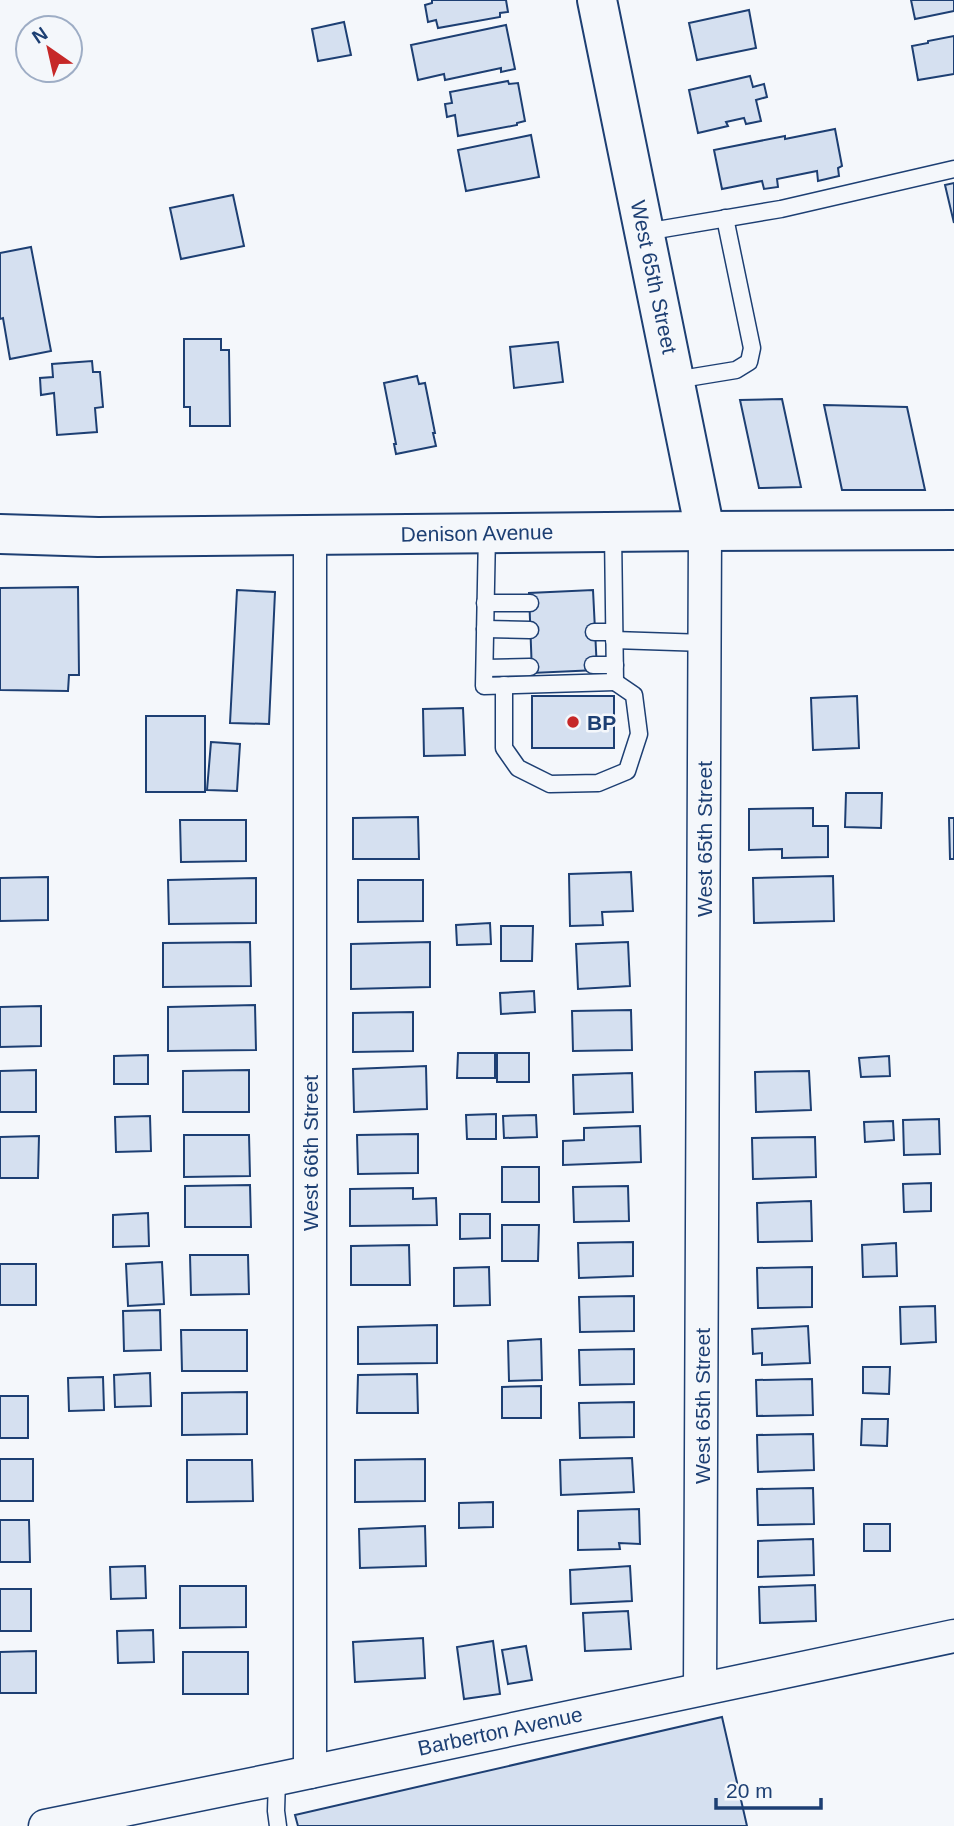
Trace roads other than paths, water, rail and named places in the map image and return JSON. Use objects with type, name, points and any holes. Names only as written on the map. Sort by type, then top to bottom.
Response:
[{"type":"main road","name":"West 65th Street","points":[[597,0],[705,531]]},
{"type":"main road","name":"Denison Avenue","points":[[0,534],[98,537],[954,530]]},
{"type":"street","name":"West 65th Street","points":[[700,1689],[705,531]]},
{"type":"street","name":"West 66th Street","points":[[310,535],[310,1772]]},
{"type":"street","name":"Barberton Avenue","points":[[45,1826],[136,1817],[277,1779],[954,1636]]},
{"type":"lane","points":[[645,232],[781,209],[954,169]]},
{"type":"lane","points":[[675,380],[736,370],[749,362],[752,348],[725,218]]},
{"type":"lane","points":[[613,532],[615,682]]},
{"type":"lane","points":[[486,533],[484,686],[504,685],[615,682],[634,695],[639,734],[627,771],[598,783],[550,784],[518,768],[504,748],[504,685]]},
{"type":"lane","points":[[485,603],[530,603]]},
{"type":"lane","points":[[596,604],[614,604]]},
{"type":"lane","points":[[485,629],[530,630]]},
{"type":"lane","points":[[594,632],[705,643]]},
{"type":"lane","points":[[593,666],[615,665]]},
{"type":"lane","points":[[485,668],[530,667]]},
{"type":"lane","points":[[277,1779],[278,1826]]},
{"type":"place","name":"BP","points":[[573,722]]}]
